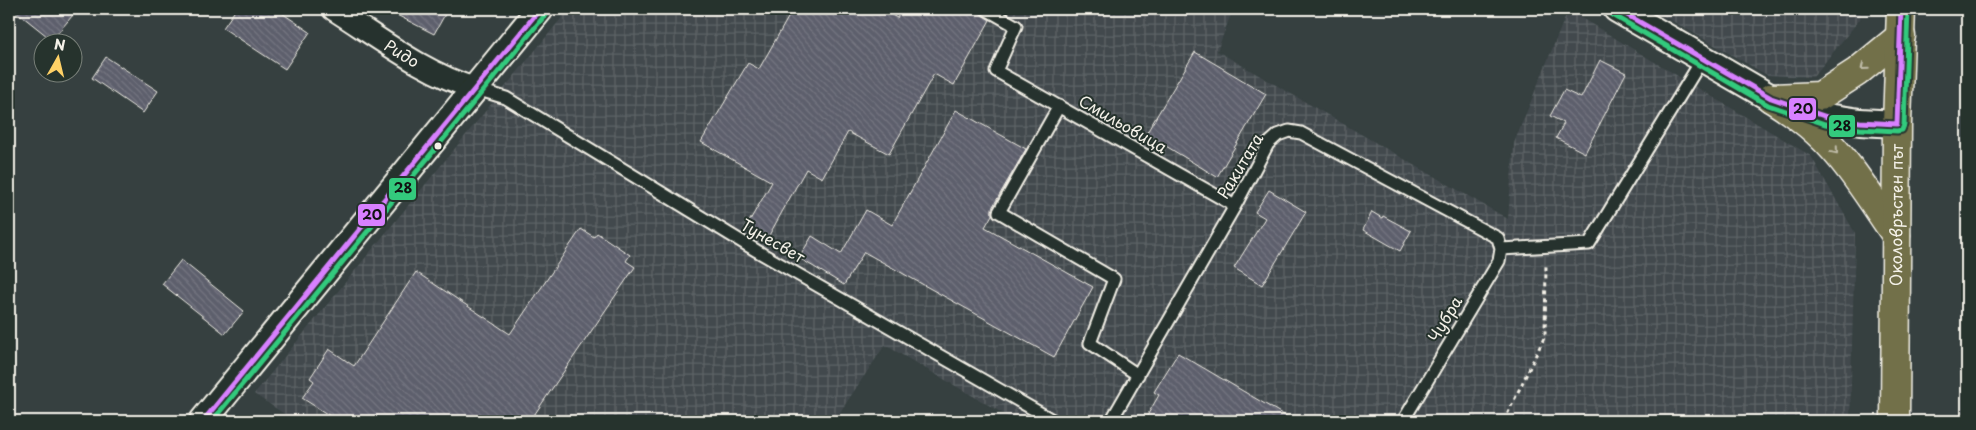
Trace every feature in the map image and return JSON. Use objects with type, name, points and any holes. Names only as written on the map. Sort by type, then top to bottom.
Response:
[{"type":"main road","name":"Околовръстен път","points":[[1895,421],[1897,124],[1901,9]]},
{"type":"main road","points":[[1771,98],[1820,96],[1857,72],[1901,36]]},
{"type":"main road","points":[[1771,98],[1798,115],[1818,133],[1843,161],[1896,235]]},
{"type":"street","name":"Ридо","points":[[333,9],[429,70],[454,82],[476,88]]},
{"type":"street","points":[[203,421],[540,9]]},
{"type":"street","points":[[1617,9],[1771,98],[1827,117],[1860,122],[1897,124]]},
{"type":"lane","name":"Смильовица","points":[[986,9],[1016,26],[996,70],[1235,206]]},
{"type":"lane","points":[[1501,249],[1588,244],[1703,58]]},
{"type":"lane","name":"Тунесвет","points":[[476,88],[506,98],[757,251],[1054,421]]},
{"type":"lane","points":[[1059,106],[999,212],[1114,279],[1090,343],[1138,375]]},
{"type":"lane","name":"Ракитата","points":[[1111,421],[1235,206],[1268,144],[1278,135],[1289,131],[1301,133],[1492,233],[1498,238],[1501,249]]},
{"type":"lane","name":"Чубра","points":[[1403,421],[1499,261],[1501,249]]},
{"type":"path","points":[[1504,421],[1546,336],[1546,247]]},
{"type":"shaded area","points":[[569,9],[1233,9],[1217,51],[1508,219],[1514,143],[1568,10],[1811,156],[1855,233],[1850,421],[1016,421],[885,345],[834,421],[295,421],[254,394]]},
{"type":"shaded area","points":[[1651,9],[1861,9],[1860,19],[1813,77],[1767,75]]},
{"type":"building","points":[[13,9],[78,9],[59,32],[42,32]]},
{"type":"building","points":[[236,9],[276,9],[310,32],[285,69],[223,28]]},
{"type":"building","points":[[385,9],[448,9],[434,34]]},
{"type":"building","points":[[793,9],[881,9],[897,18],[902,9],[979,9],[982,15],[990,20],[954,85],[934,74],[889,154],[848,132],[822,178],[806,169],[767,239],[746,227],[772,182],[701,142],[748,63],[759,69]]},
{"type":"building","points":[[1195,52],[1266,94],[1217,177],[1146,134]]},
{"type":"building","points":[[106,57],[158,91],[143,113],[92,78]]},
{"type":"building","points":[[1600,60],[1626,73],[1585,153],[1556,138],[1564,123],[1550,116],[1564,90],[1581,98]]},
{"type":"building","points":[[956,110],[1026,149],[992,208],[992,215],[985,227],[1093,287],[1054,357],[864,252],[844,285],[799,258],[812,236],[841,254],[866,210],[892,225]]},
{"type":"building","points":[[1269,190],[1306,212],[1262,285],[1234,268],[1265,218],[1255,212]]},
{"type":"building","points":[[1372,212],[1411,231],[1400,251],[1363,230]]},
{"type":"building","points":[[581,229],[594,237],[597,233],[630,255],[626,261],[635,267],[530,421],[338,421],[302,398],[314,381],[310,378],[329,349],[354,366],[416,272],[510,334]]},
{"type":"building","points":[[181,260],[244,311],[225,334],[162,284]]},
{"type":"building","points":[[1178,353],[1294,421],[1144,421],[1159,395],[1154,392]]},
{"type":"transit line","name":"20","points":[[203,421],[540,9]]},
{"type":"transit line","name":"20","points":[[1617,9],[1771,98],[1827,117],[1860,122],[1897,124],[1901,9]]},
{"type":"transit line","name":"28","points":[[1613,15],[1768,105],[1825,124],[1860,129],[1897,131],[1902,130],[1904,125],[1908,9]]},
{"type":"transit line","name":"28","points":[[212,421],[546,14]]}]
